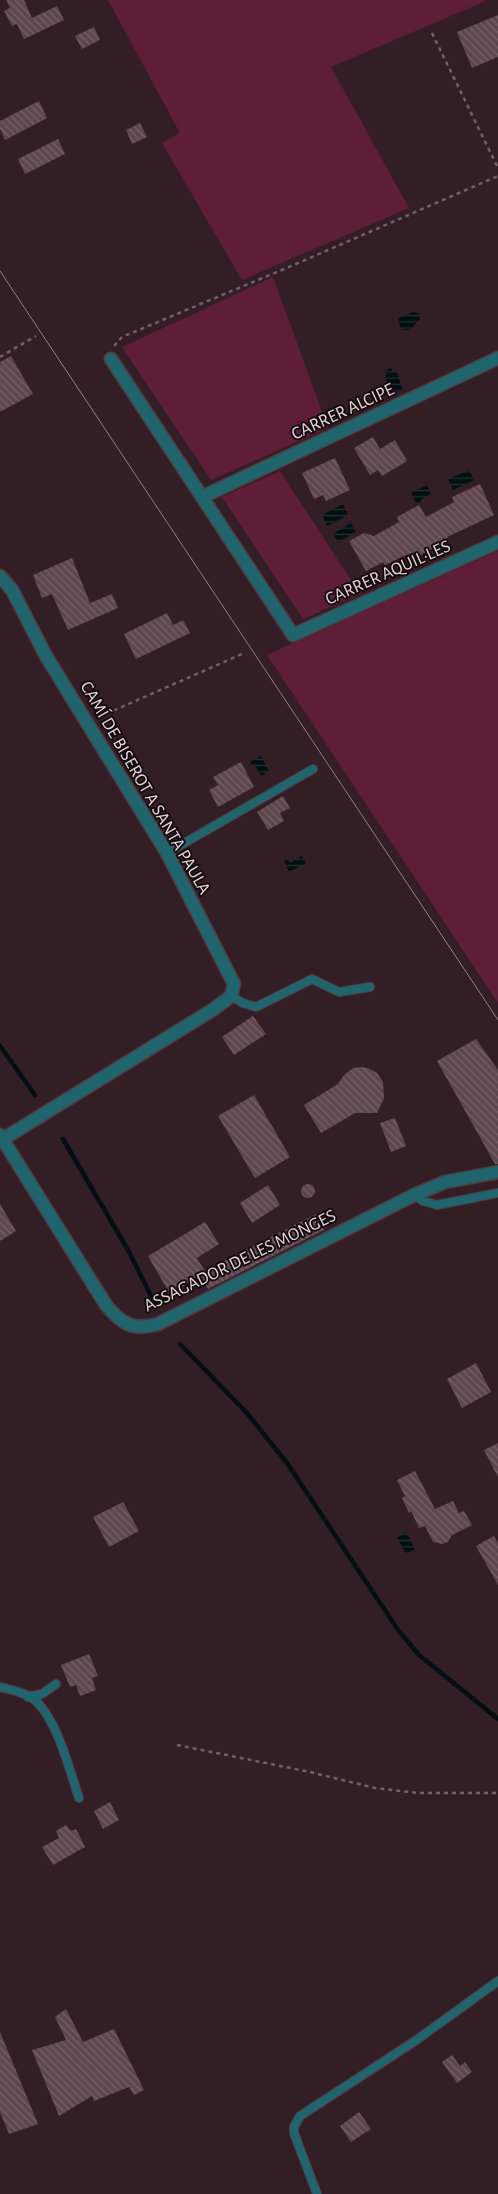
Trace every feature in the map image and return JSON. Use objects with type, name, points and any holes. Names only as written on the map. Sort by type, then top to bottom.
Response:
[{"type":"street","name":"CARRER ALCIPE","points":[[202,497],[498,358]]},
{"type":"street","points":[[110,359],[202,497]]},
{"type":"street","name":"CARRER AQUIL·LES","points":[[202,497],[293,635],[498,542]]},
{"type":"street","name":"CAMÍ DE BISEROT A SANTA PAULA","points":[[0,576],[20,605],[46,656],[86,723],[167,853],[234,984],[231,996]]},
{"type":"street","points":[[1,1137],[231,996]]},
{"type":"street","name":"ASSAGADOR DE LES MONGES","points":[[1,1137],[106,1305],[126,1325],[140,1327],[158,1324],[414,1195],[445,1182],[498,1172]]},
{"type":"lane","points":[[167,853],[313,769]]},
{"type":"lane","points":[[231,996],[243,1003],[256,1007],[312,979],[339,992],[370,987]]},
{"type":"lane","points":[[414,1195],[423,1201],[437,1205],[498,1193]]},
{"type":"lane","points":[[28,1697],[42,1694],[56,1684]]},
{"type":"lane","points":[[0,1687],[35,1700],[47,1714],[79,1798]]},
{"type":"lane","points":[[317,2194],[296,2139],[294,2127],[296,2120],[415,2041],[498,1981]]},
{"type":"path","points":[[432,33],[498,168]]},
{"type":"path","points":[[110,359],[111,350],[122,337],[498,176]]},
{"type":"path","points":[[0,357],[36,336]]},
{"type":"path","points":[[86,723],[242,654]]},
{"type":"path","points":[[177,1745],[310,1772],[375,1788],[418,1793],[498,1793]]},
{"type":"shaded area","points":[[108,0],[486,1],[331,67],[409,208],[242,280],[162,143],[180,133]]},
{"type":"shaded area","points":[[273,277],[328,428],[211,480],[122,347]]},
{"type":"shaded area","points":[[414,312],[419,314],[420,319],[410,330],[400,327],[398,319]]},
{"type":"shaded area","points":[[391,368],[393,372],[396,371],[403,390],[391,394],[385,375],[387,374],[386,370]]},
{"type":"shaded area","points":[[469,470],[474,480],[453,490],[448,479]]},
{"type":"shaded area","points":[[280,471],[360,594],[303,619],[222,497]]},
{"type":"shaded area","points":[[427,485],[431,494],[416,504],[411,493]]},
{"type":"shaded area","points":[[343,504],[348,515],[327,526],[322,515]]},
{"type":"shaded area","points":[[351,523],[356,532],[338,542],[333,534]]},
{"type":"shaded area","points":[[498,551],[498,1003],[267,655]]},
{"type":"shaded area","points":[[261,756],[269,771],[261,776],[254,764],[251,765],[250,762]]},
{"type":"shaded area","points":[[302,856],[306,863],[289,872],[284,861],[287,859],[290,863]]},
{"type":"shaded area","points":[[406,1532],[415,1549],[406,1554],[397,1538]]},
{"type":"building","points":[[6,0],[24,0],[32,18],[57,6],[64,20],[24,39],[17,24],[12,26],[4,11],[10,8]]},
{"type":"building","points":[[498,15],[498,57],[472,68],[457,32]]},
{"type":"building","points":[[94,27],[100,40],[82,49],[75,36]]},
{"type":"building","points":[[39,101],[47,118],[5,140],[0,129],[0,121]]},
{"type":"building","points":[[140,123],[147,137],[132,144],[126,130]]},
{"type":"building","points":[[58,139],[65,154],[25,174],[18,159]]},
{"type":"building","points":[[11,356],[33,394],[0,412],[0,362]]},
{"type":"building","points":[[373,437],[380,449],[395,440],[407,461],[382,476],[378,470],[370,475],[354,448]]},
{"type":"building","points":[[335,458],[350,490],[326,501],[323,495],[314,499],[302,473]]},
{"type":"building","points":[[480,484],[494,515],[447,537],[448,540],[409,561],[406,555],[385,565],[383,562],[366,571],[349,541],[364,533],[374,536],[399,522],[397,517],[419,505],[426,517],[454,502],[452,497]]},
{"type":"building","points":[[72,558],[90,603],[112,594],[118,608],[68,630],[52,594],[42,598],[33,575]]},
{"type":"building","points":[[167,613],[173,625],[183,620],[190,633],[136,659],[124,634]]},
{"type":"building","points":[[241,762],[254,787],[218,807],[209,790],[218,785],[213,777]]},
{"type":"building","points":[[283,796],[290,808],[280,813],[284,821],[268,830],[257,812]]},
{"type":"building","points":[[253,1016],[266,1034],[234,1055],[222,1037]]},
{"type":"building","points":[[476,1039],[498,1070],[498,1164],[495,1164],[437,1061]]},
{"type":"building","points":[[353,1068],[368,1068],[377,1073],[383,1082],[384,1098],[377,1113],[355,1113],[321,1133],[304,1105],[338,1084],[344,1075]]},
{"type":"building","points":[[254,1095],[290,1157],[255,1178],[218,1116]]},
{"type":"building","points":[[395,1118],[406,1146],[391,1152],[380,1123]]},
{"type":"building","points":[[305,1184],[311,1184],[315,1191],[311,1198],[305,1198],[301,1194],[301,1188]]},
{"type":"building","points":[[268,1185],[280,1205],[252,1223],[240,1203]]},
{"type":"building","points":[[0,1204],[16,1231],[0,1241]]},
{"type":"building","points":[[316,1214],[324,1230],[208,1289],[201,1275],[170,1294],[148,1256],[205,1222],[219,1244],[197,1258],[205,1271]]},
{"type":"building","points":[[476,1363],[491,1392],[462,1408],[447,1379]]},
{"type":"building","points":[[498,1443],[498,1477],[484,1450]]},
{"type":"building","points":[[415,1471],[435,1509],[453,1501],[459,1513],[464,1511],[472,1525],[452,1535],[448,1542],[442,1544],[433,1542],[425,1526],[419,1528],[411,1511],[409,1513],[402,1498],[405,1496],[397,1480]]},
{"type":"building","points":[[123,1502],[139,1531],[109,1547],[93,1517]]},
{"type":"building","points":[[494,1536],[498,1543],[498,1585],[476,1546]]},
{"type":"building","points":[[89,1654],[98,1676],[92,1678],[96,1690],[80,1696],[76,1685],[70,1687],[61,1665]]},
{"type":"building","points":[[110,1802],[119,1820],[103,1829],[94,1811]]},
{"type":"building","points":[[66,1825],[71,1831],[76,1829],[85,1847],[53,1865],[42,1847],[59,1838],[56,1831]]},
{"type":"building","points":[[66,2009],[83,2042],[114,2029],[144,2090],[134,2095],[129,2087],[94,2101],[92,2096],[59,2116],[32,2050],[66,2040],[55,2017]]},
{"type":"building","points":[[0,2032],[38,2124],[9,2134],[0,2112]]},
{"type":"building","points":[[452,2055],[460,2066],[465,2062],[472,2072],[457,2083],[442,2062]]},
{"type":"building","points":[[359,2112],[371,2129],[351,2142],[340,2126]]},
{"type":"waterway","points":[[0,1046],[35,1095]]},
{"type":"waterway","points":[[63,1139],[128,1250],[156,1306]]},
{"type":"waterway","points":[[180,1344],[246,1412],[287,1463],[398,1630],[419,1655],[498,1719]]},
{"type":"tram line","points":[[0,271],[498,1020]]}]
